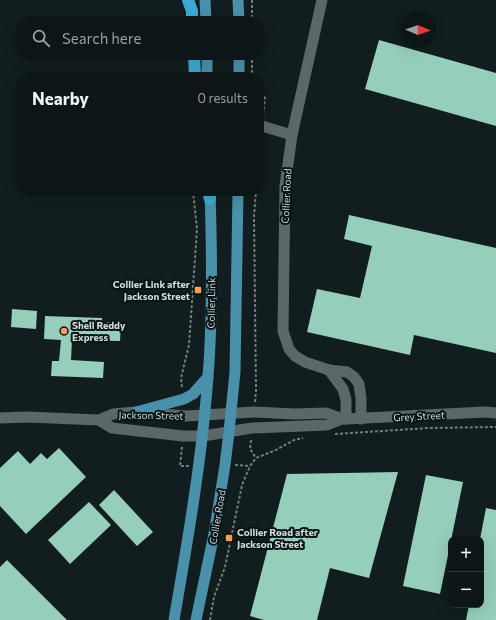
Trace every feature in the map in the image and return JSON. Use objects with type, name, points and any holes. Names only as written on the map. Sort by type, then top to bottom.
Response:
[{"type":"highway","points":[[188,0],[192,11],[192,16]]},
{"type":"highway","points":[[194,60],[195,72]]},
{"type":"main road","points":[[205,0],[206,16]]},
{"type":"main road","points":[[238,0],[238,16]]},
{"type":"main road","points":[[207,60],[207,72]]},
{"type":"main road","points":[[239,60],[239,72]]},
{"type":"main road","name":"Collier Link","points":[[204,415],[208,377],[211,311],[209,196]]},
{"type":"main road","points":[[231,412],[235,357],[238,196]]},
{"type":"main road","points":[[136,412],[184,399],[193,394],[208,377]]},
{"type":"main road","name":"Collier Road","points":[[196,620],[214,534],[225,465],[231,412]]},
{"type":"main road","points":[[174,620],[191,520],[203,436],[204,415]]},
{"type":"street","name":"Collier Road","points":[[322,0],[292,135],[285,186],[283,331],[289,348],[294,356],[305,362],[329,370],[347,372],[354,376],[359,384],[361,418]]},
{"type":"street","points":[[264,127],[292,135]]},
{"type":"street","points":[[329,370],[343,389],[346,400],[344,419]]},
{"type":"street","name":"Jackson Street","points":[[0,418],[31,417],[99,420],[113,414],[136,412],[186,416],[231,412]]},
{"type":"street","name":"Grey Street","points":[[231,412],[295,414],[326,413],[344,419]]},
{"type":"street","name":"Grey Street","points":[[229,432],[252,428],[327,425],[344,419],[485,412],[496,413]]},
{"type":"street","name":"Jackson Street","points":[[99,420],[112,428],[184,436],[203,436],[229,432]]},
{"type":"path","points":[[252,0],[252,16]]},
{"type":"path","points":[[252,60],[252,72]]},
{"type":"path","points":[[184,399],[181,378],[189,344],[197,229],[194,196]]},
{"type":"path","points":[[256,196],[254,216],[256,391]]},
{"type":"path","points":[[334,434],[429,428],[496,427]]},
{"type":"path","points":[[180,466],[184,436]]},
{"type":"path","points":[[210,620],[214,597],[225,567],[242,485],[250,466],[256,458],[276,450],[294,440],[305,437]]},
{"type":"building","points":[[379,40],[400,46],[400,48],[407,48],[496,73],[496,126],[365,89]]},
{"type":"building","points":[[349,215],[496,248],[496,353],[414,335],[410,355],[307,332],[317,289],[360,298],[372,246],[344,239]]},
{"type":"building","points":[[12,309],[37,311],[36,329],[11,327]]},
{"type":"building","points":[[45,316],[102,318],[102,322],[121,323],[120,341],[72,340],[71,360],[104,362],[103,378],[51,376],[52,361],[59,361],[61,340],[44,339]]},
{"type":"building","points":[[59,448],[86,477],[26,534],[0,506],[0,468],[18,451],[30,464],[41,453],[47,459]]},
{"type":"building","points":[[398,472],[369,578],[330,568],[317,620],[264,620],[250,616],[287,474]]},
{"type":"building","points":[[426,475],[463,482],[452,536],[448,536],[448,555],[440,594],[403,586]]},
{"type":"building","points":[[114,490],[153,532],[137,546],[99,505]]},
{"type":"building","points":[[89,502],[111,525],[70,564],[48,540]]},
{"type":"building","points":[[486,508],[496,510],[496,620],[466,620],[468,608],[484,608],[484,536],[481,536]]},
{"type":"building","points":[[7,560],[67,620],[0,620],[0,567]]},
{"type":"place","name":"Collier Link after Jackson Street","points":[[198,290]]},
{"type":"place","name":"Shell Reddy Express","points":[[64,331]]},
{"type":"place","name":"Collier Road after Jackson Street","points":[[229,538]]}]
